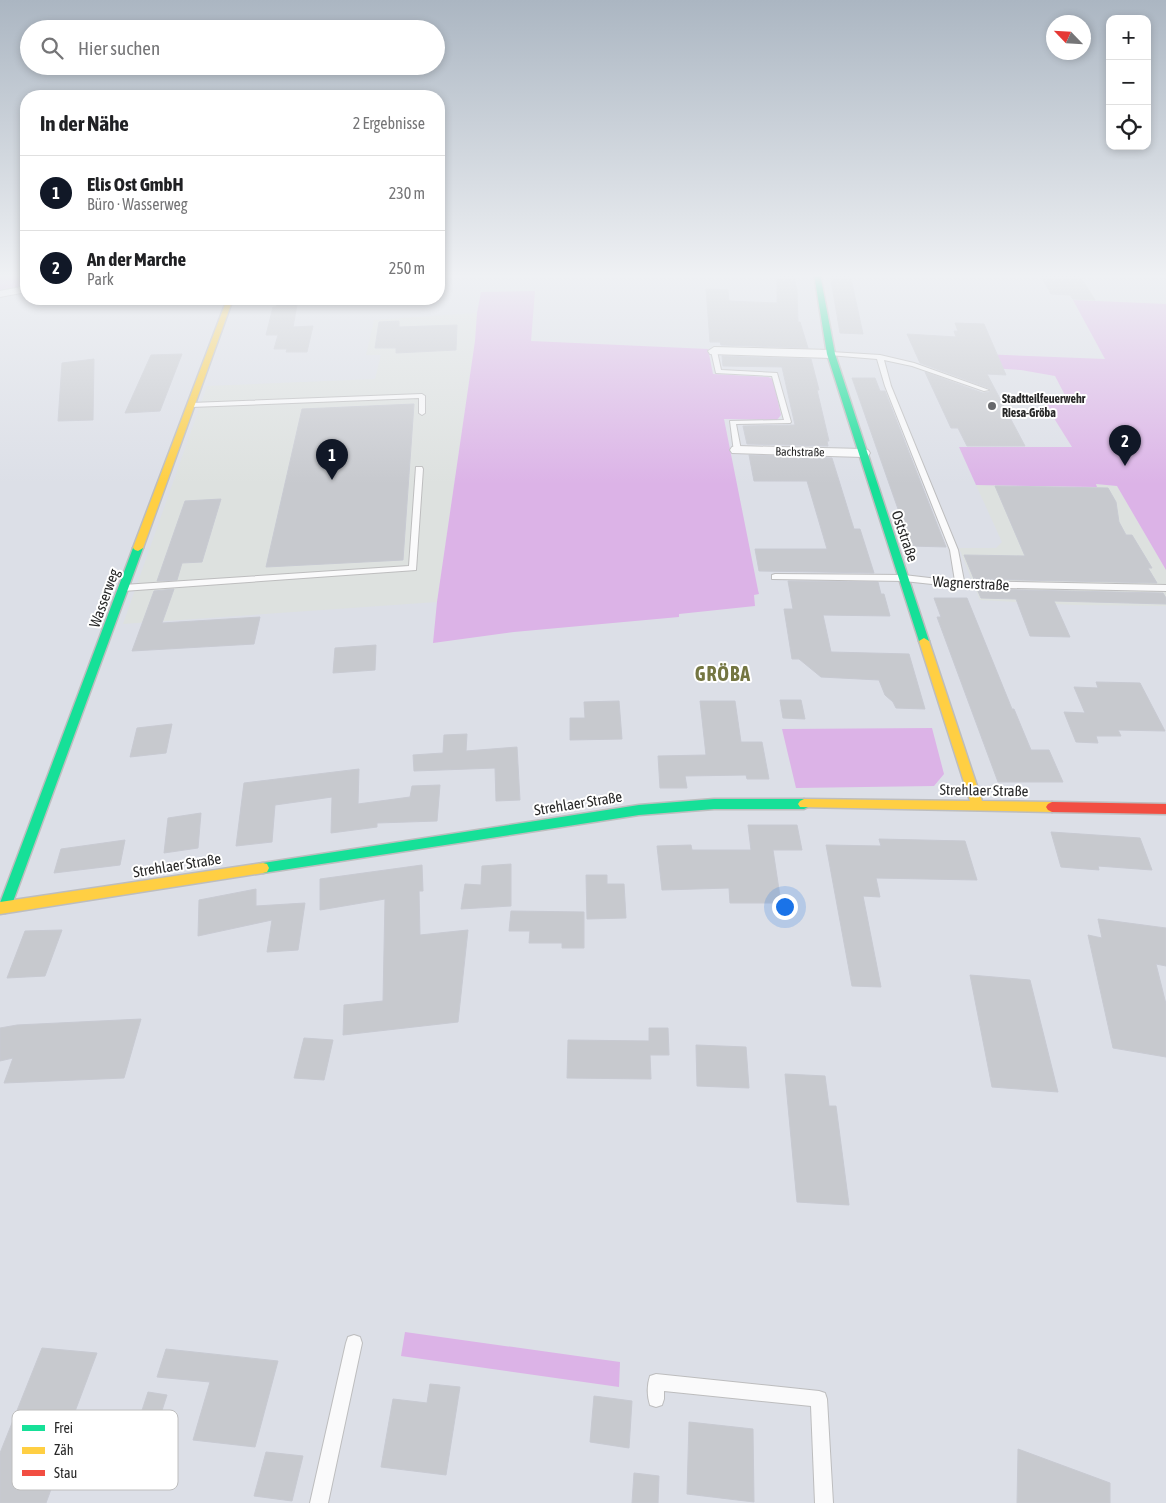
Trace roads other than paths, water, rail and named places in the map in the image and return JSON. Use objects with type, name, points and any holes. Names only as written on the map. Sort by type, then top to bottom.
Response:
[{"type":"street","name":"Wasserweg","points":[[3,907],[213,344]]},
{"type":"street","name":"Oststraße","points":[[829,344],[976,805]]},
{"type":"street","points":[[714,351],[831,354]]},
{"type":"street","name":"Bachstraße","points":[[737,450],[863,453]]},
{"type":"street","name":"Strehlaer Straße","points":[[3,907],[638,810],[714,804],[1166,808]]},
{"type":"lane","points":[[714,351],[718,372],[775,374],[788,422],[732,422],[737,450]]},
{"type":"lane","points":[[831,354],[880,357],[914,365],[986,390]]},
{"type":"lane","points":[[880,357],[888,386],[954,550],[960,584]]},
{"type":"lane","points":[[191,405],[422,396],[422,413]]},
{"type":"lane","points":[[123,588],[413,568],[419,469]]},
{"type":"lane","name":"Wagnerstraße","points":[[775,577],[904,578],[960,584],[1166,588]]},
{"type":"lane","points":[[319,1503],[354,1343]]},
{"type":"lane","points":[[656,1399],[656,1382],[819,1399],[824,1503]]},
{"type":"place","name":"Stadtteilfeuerwehr Riesa-Gröba","points":[[992,406]]},
{"type":"place","name":"An der Marche","points":[[1125,466]]},
{"type":"place","name":"Elis Ost GmbH","points":[[332,480]]},
{"type":"district","name":"GRÖBA","points":[[723,673]]}]
